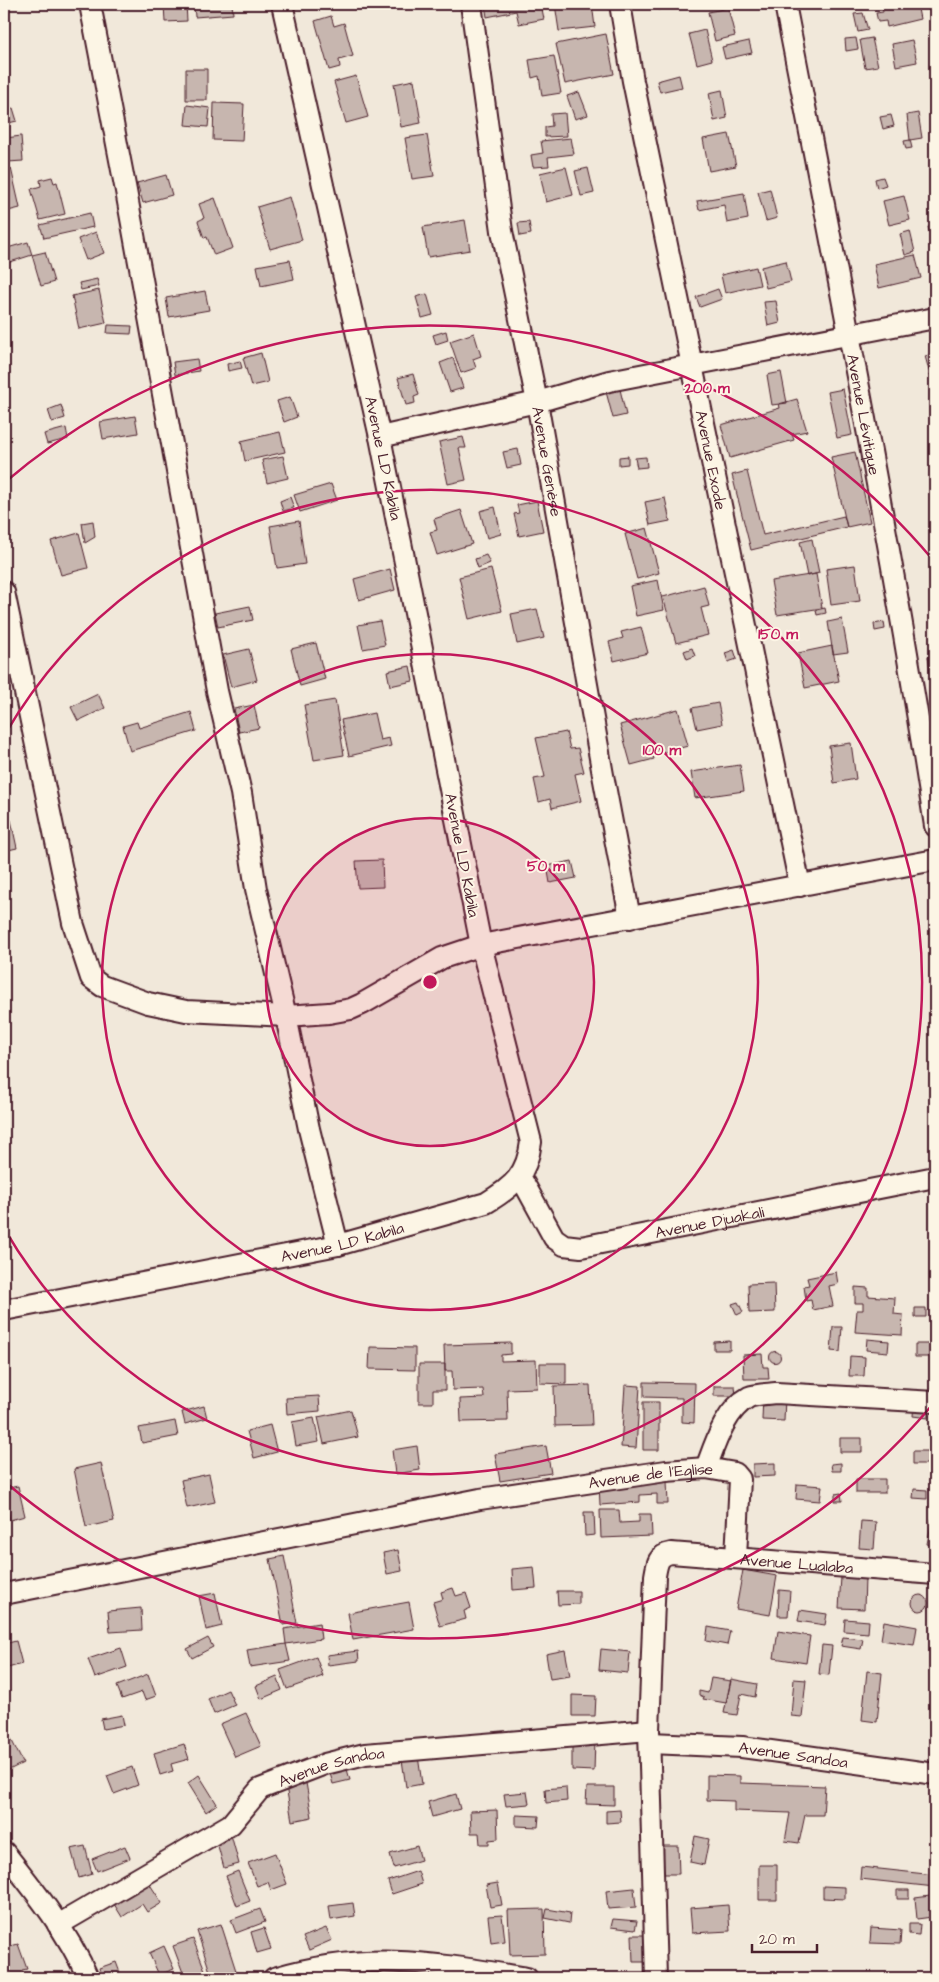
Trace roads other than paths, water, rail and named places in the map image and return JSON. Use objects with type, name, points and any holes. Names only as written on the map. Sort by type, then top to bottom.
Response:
[{"type":"street","points":[[90,4],[217,691],[241,793],[256,889],[286,1016],[309,1129],[338,1245]]},
{"type":"street","name":"Avenue LD Kabila","points":[[4,1310],[338,1245],[486,1203],[506,1191],[520,1176],[529,1160],[531,1142],[481,944],[380,437],[282,4]]},
{"type":"street","name":"Avenue Genèse","points":[[472,4],[502,231],[538,402],[602,775],[630,918]]},
{"type":"street","name":"Avenue Exode","points":[[620,4],[633,81],[800,886]]},
{"type":"street","name":"Avenue Lévitique","points":[[785,4],[850,335],[906,639],[935,826]]},
{"type":"street","points":[[380,437],[538,402],[609,381],[692,363],[935,318]]},
{"type":"street","points":[[4,592],[73,923],[91,978],[102,986],[148,1003],[186,1011],[286,1016],[352,1009],[442,958],[481,944],[630,918],[935,860]]},
{"type":"street","name":"Avenue Djuakali","points":[[520,1176],[554,1238],[564,1245],[581,1247],[935,1178]]},
{"type":"street","points":[[706,1468],[720,1434],[737,1406],[750,1396],[776,1393],[935,1402]]},
{"type":"street","name":"Avenue de l'Eglise","points":[[4,1594],[480,1499],[666,1470],[706,1468],[735,1473],[740,1478],[736,1557]]},
{"type":"street","name":"Avenue Lualaba","points":[[649,1736],[655,1576],[659,1559],[664,1554],[736,1557],[935,1574]]},
{"type":"street","points":[[649,1736],[656,1978]]},
{"type":"street","name":"Avenue Sandoa","points":[[58,1925],[231,1824],[260,1789],[325,1764],[375,1753],[649,1736],[935,1774]]},
{"type":"street","points":[[4,1852],[78,1954],[88,1978]]},
{"type":"street","points":[[274,1978],[322,1965],[391,1960],[430,1963],[528,1978]]}]
